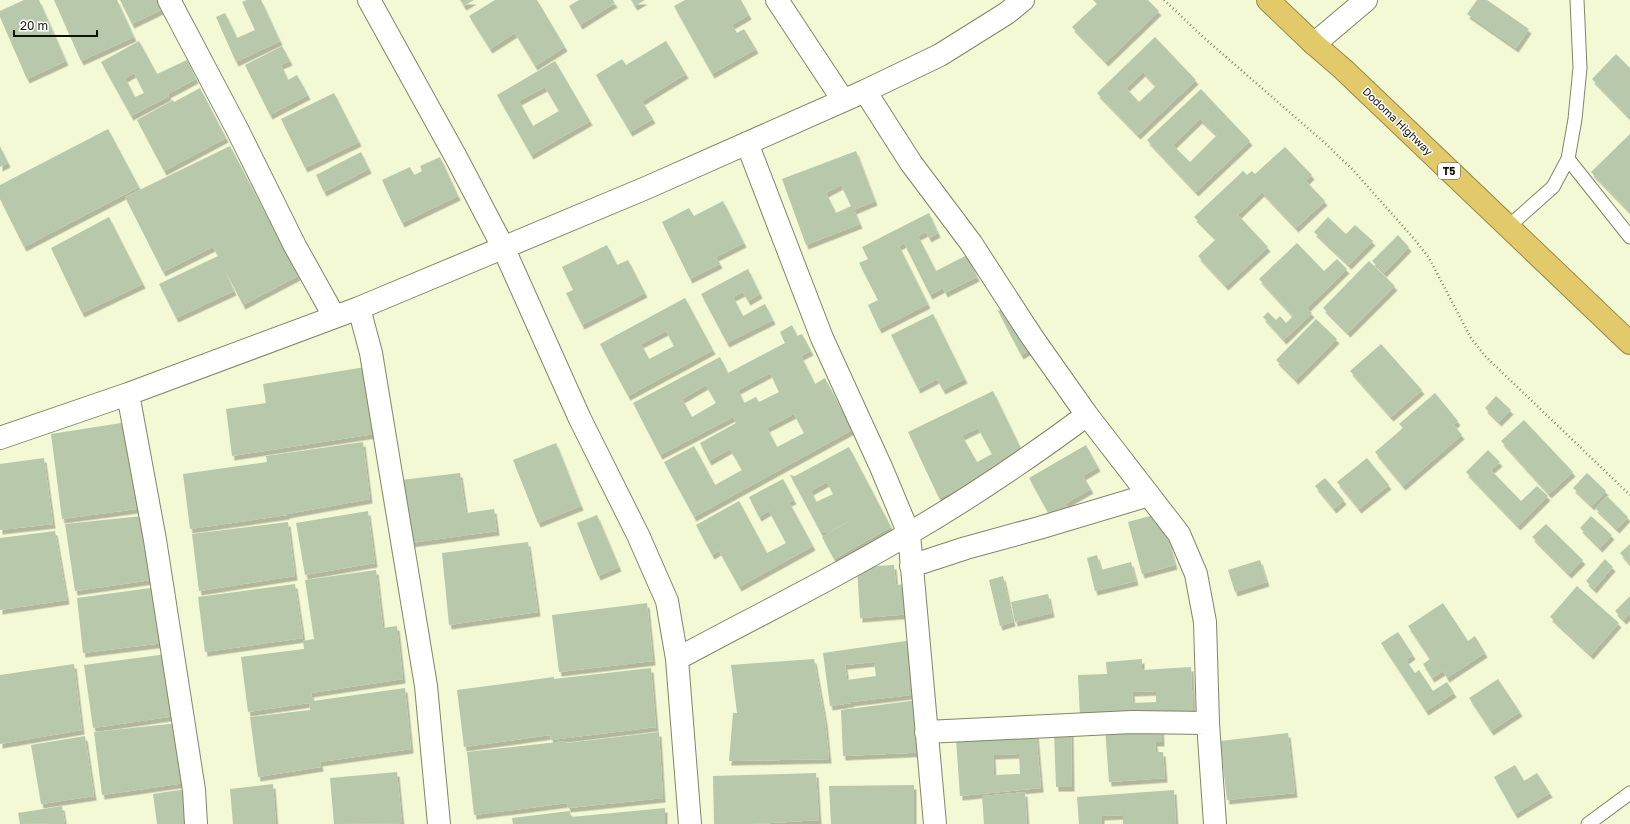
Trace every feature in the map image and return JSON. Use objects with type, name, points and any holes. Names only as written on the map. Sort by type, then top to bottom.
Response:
[{"type":"highway","name":"Dodoma Highway","points":[[1268,0],[1314,44],[1343,68],[1630,343]]},
{"type":"street","points":[[169,0],[241,136],[295,246],[334,316]]},
{"type":"street","points":[[369,0],[457,159],[503,247],[580,419],[638,535],[667,601],[677,659],[690,824]]},
{"type":"street","points":[[778,0],[843,100]]},
{"type":"street","points":[[0,438],[128,394],[334,316],[359,308],[646,188],[865,91],[940,55],[1006,13],[1023,0]]},
{"type":"street","points":[[1314,44],[1366,0]]},
{"type":"street","points":[[865,91],[912,163],[971,243],[1032,337],[1087,415],[1179,534],[1196,574],[1205,622],[1208,723],[1215,824]]},
{"type":"street","points":[[747,143],[822,338],[881,467],[909,534],[935,824]]},
{"type":"street","points":[[359,308],[371,353],[424,670],[439,824]]},
{"type":"street","points":[[128,394],[155,540],[194,790],[196,824]]},
{"type":"street","points":[[677,659],[840,573],[909,534],[1030,457],[1087,415]]},
{"type":"street","points":[[911,566],[966,548],[1149,495]]},
{"type":"street","points":[[926,732],[1132,722],[1208,723]]},
{"type":"lane","points":[[1508,227],[1553,187],[1568,159],[1575,119],[1580,68],[1577,0]]},
{"type":"lane","points":[[1568,159],[1630,237]]},
{"type":"lane","points":[[1588,824],[1630,793]]},
{"type":"path","points":[[1164,0],[1202,36],[1326,144],[1354,171],[1430,258],[1471,338],[1485,356],[1630,494]]},
{"type":"building","points":[[24,0],[39,0],[66,61],[27,79],[0,17],[0,11]]},
{"type":"building","points":[[54,0],[117,0],[134,37],[81,61]]},
{"type":"building","points":[[120,0],[158,0],[163,9],[132,24]]},
{"type":"building","points":[[247,0],[261,0],[280,41],[236,62],[216,17],[225,13],[237,38],[255,30],[242,2]]},
{"type":"building","points":[[460,0],[474,0],[464,6]]},
{"type":"building","points":[[495,0],[537,0],[565,47],[535,66],[515,33],[490,49],[469,16]]},
{"type":"building","points":[[579,0],[613,0],[615,3],[580,25],[569,6]]},
{"type":"building","points":[[631,0],[645,0],[635,6]]},
{"type":"building","points":[[685,0],[741,0],[749,15],[732,25],[737,33],[744,29],[756,49],[712,74],[674,6]]},
{"type":"building","points":[[1093,0],[1148,0],[1159,11],[1106,62],[1072,27],[1097,4]]},
{"type":"building","points":[[1477,0],[1487,0],[1529,29],[1516,48],[1467,14]]},
{"type":"building","points":[[1155,37],[1196,80],[1138,135],[1097,93]],"holes":[[[1143,72],[1156,86],[1139,102],[1126,88]]]},
{"type":"building","points":[[139,41],[157,74],[187,60],[196,79],[168,94],[169,96],[131,116],[101,62]],"holes":[[[134,73],[144,93],[135,97],[125,78]]]},
{"type":"building","points":[[666,41],[686,74],[642,101],[653,119],[630,132],[596,75],[622,59],[626,65]]},
{"type":"building","points":[[282,46],[290,61],[281,65],[288,80],[297,75],[308,95],[270,115],[245,65]]},
{"type":"building","points":[[1616,54],[1630,68],[1630,115],[1628,116],[1592,79]]},
{"type":"building","points":[[555,61],[590,121],[531,155],[497,95]],"holes":[[[545,87],[559,111],[533,126],[519,101]]]},
{"type":"building","points":[[200,88],[226,138],[164,171],[137,120],[173,100],[174,102]]},
{"type":"building","points":[[1201,89],[1250,141],[1196,192],[1147,140]],"holes":[[[1200,119],[1217,135],[1190,162],[1173,145]]]},
{"type":"building","points":[[334,93],[359,142],[305,168],[281,119]]},
{"type":"building","points":[[108,129],[139,187],[24,247],[0,199],[0,185]]},
{"type":"building","points":[[1630,134],[1630,212],[1591,172]]},
{"type":"building","points":[[0,146],[8,163],[0,167]]},
{"type":"building","points":[[230,146],[298,276],[243,305],[223,266],[234,291],[176,318],[159,284],[218,256],[213,247],[163,272],[125,197]]},
{"type":"building","points":[[1285,147],[1312,175],[1306,181],[1325,201],[1296,228],[1262,192],[1238,215],[1268,247],[1226,286],[1198,256],[1216,239],[1194,217],[1243,171],[1247,175],[1252,171],[1255,174]]},
{"type":"building","points":[[856,151],[875,201],[854,210],[860,224],[806,245],[782,179]],"holes":[[[841,185],[851,206],[836,213],[826,193]]]},
{"type":"building","points":[[361,152],[369,169],[324,192],[316,175]]},
{"type":"building","points":[[440,157],[458,196],[402,223],[382,180],[410,167],[414,175],[422,171],[420,166]]},
{"type":"building","points":[[723,201],[744,243],[716,257],[720,264],[690,279],[662,222],[689,208],[694,216]]},
{"type":"building","points":[[929,213],[938,233],[929,238],[926,232],[918,236],[936,271],[967,255],[977,277],[945,293],[943,288],[930,295],[904,243],[899,246],[928,304],[879,329],[868,305],[878,300],[859,263],[868,259],[862,247]]},
{"type":"building","points":[[109,217],[143,284],[82,313],[51,248]]},
{"type":"building","points":[[1328,217],[1346,234],[1355,225],[1373,241],[1349,265],[1314,232]]},
{"type":"building","points":[[1398,235],[1409,247],[1384,273],[1372,261]]},
{"type":"building","points":[[1297,243],[1324,271],[1337,259],[1347,269],[1307,308],[1312,313],[1284,340],[1263,317],[1268,312],[1276,320],[1280,316],[1286,323],[1293,316],[1259,279]]},
{"type":"building","points":[[607,245],[617,265],[628,260],[645,293],[582,325],[566,293],[573,290],[562,267]]},
{"type":"building","points":[[1369,261],[1395,286],[1348,333],[1323,308]]},
{"type":"building","points":[[748,269],[760,294],[748,301],[743,292],[733,297],[743,316],[765,304],[773,320],[727,343],[701,294]]},
{"type":"building","points":[[685,298],[713,350],[628,396],[600,344]],"holes":[[[666,331],[674,346],[649,359],[641,344]]]},
{"type":"building","points":[[1014,303],[1026,326],[1036,320],[1046,341],[1021,355],[998,311]]},
{"type":"building","points":[[933,314],[965,379],[943,390],[937,379],[918,389],[891,335]]},
{"type":"building","points":[[1316,319],[1337,339],[1296,380],[1276,360]]},
{"type":"building","points":[[792,325],[797,336],[802,334],[811,351],[801,356],[815,384],[825,378],[852,430],[694,517],[664,462],[694,446],[715,485],[742,470],[730,449],[709,461],[700,443],[736,423],[733,417],[660,455],[633,403],[720,357],[728,373],[785,343],[780,332]],"holes":[[[770,373],[779,392],[759,402],[756,397],[744,403],[738,390]],[[706,385],[716,403],[692,417],[682,399]],[[794,414],[804,433],[777,447],[767,428]]]},
{"type":"building","points":[[1381,344],[1422,390],[1391,417],[1350,371]]},
{"type":"building","points":[[365,367],[374,434],[232,456],[226,409],[266,403],[263,384]]},
{"type":"building","points":[[993,391],[1025,457],[939,498],[908,432]],"holes":[[[978,428],[992,454],[977,462],[962,436]]]},
{"type":"building","points":[[1435,393],[1458,421],[1454,425],[1462,435],[1403,486],[1375,452],[1403,428],[1399,424]]},
{"type":"building","points":[[1496,396],[1511,410],[1499,422],[1485,408]]},
{"type":"building","points":[[140,420],[151,507],[62,519],[51,434]]},
{"type":"building","points":[[1524,420],[1573,472],[1549,494],[1501,441]]},
{"type":"building","points":[[363,442],[370,499],[287,515],[190,529],[183,474],[267,462],[266,456]]},
{"type":"building","points":[[556,443],[581,506],[538,523],[513,460]]},
{"type":"building","points":[[1086,445],[1098,467],[1083,476],[1091,489],[1065,504],[1068,508],[1051,518],[1029,478]]},
{"type":"building","points":[[849,447],[891,527],[834,559],[822,537],[855,518],[826,533],[821,533],[790,475],[795,476]],"holes":[[[827,482],[833,494],[816,502],[811,491]]]},
{"type":"building","points":[[1488,450],[1500,462],[1491,470],[1521,501],[1537,486],[1548,496],[1518,526],[1466,472]]},
{"type":"building","points":[[44,458],[53,524],[0,530],[0,464]]},
{"type":"building","points":[[1367,458],[1389,485],[1359,509],[1337,482]]},
{"type":"building","points":[[460,473],[466,513],[494,509],[497,531],[410,543],[402,480]]},
{"type":"building","points":[[1587,473],[1606,491],[1592,506],[1573,488]]},
{"type":"building","points":[[1325,478],[1344,500],[1334,509],[1315,486]]},
{"type":"building","points":[[783,479],[794,500],[789,502],[813,546],[739,587],[719,551],[712,555],[696,525],[739,501],[767,553],[786,543],[769,511],[759,517],[749,497]]},
{"type":"building","points":[[1607,496],[1628,517],[1617,529],[1595,508]]},
{"type":"building","points":[[368,511],[375,563],[305,575],[296,523]]},
{"type":"building","points":[[1161,513],[1175,565],[1142,574],[1128,522]]},
{"type":"building","points":[[152,515],[158,579],[75,591],[65,524]]},
{"type":"building","points":[[597,515],[619,567],[598,576],[577,523]]},
{"type":"building","points":[[1591,516],[1612,535],[1600,548],[1580,528]]},
{"type":"building","points":[[288,522],[295,576],[199,591],[192,534]]},
{"type":"building","points":[[1546,524],[1583,560],[1569,574],[1532,537]]},
{"type":"building","points":[[55,531],[67,600],[0,610],[0,538]]},
{"type":"building","points":[[528,542],[538,612],[449,625],[442,553]]},
{"type":"building","points":[[1630,544],[1630,564],[1620,553]]},
{"type":"building","points":[[1097,555],[1101,570],[1131,562],[1136,581],[1095,591],[1087,558]]},
{"type":"building","points":[[1605,559],[1613,567],[1594,589],[1586,581]]},
{"type":"building","points":[[1260,560],[1267,582],[1235,592],[1228,570]]},
{"type":"building","points":[[894,565],[896,585],[910,584],[912,614],[860,618],[857,567]]},
{"type":"building","points":[[376,570],[383,628],[397,626],[403,679],[311,693],[313,701],[405,688],[411,749],[320,762],[321,767],[258,777],[250,717],[310,710],[309,703],[248,712],[241,657],[304,649],[303,641],[314,639],[305,580]]},
{"type":"building","points":[[1003,576],[1013,622],[1000,626],[989,580]]},
{"type":"building","points":[[295,584],[303,638],[205,652],[198,597]]},
{"type":"building","points":[[1577,586],[1619,623],[1591,655],[1550,617]]},
{"type":"building","points":[[158,587],[163,643],[83,653],[77,598]]},
{"type":"building","points":[[1048,594],[1052,613],[1015,622],[1011,602]]},
{"type":"building","points":[[1630,596],[1630,614],[1624,620],[1615,611]]},
{"type":"building","points":[[647,603],[653,661],[559,672],[552,615]]},
{"type":"building","points":[[1443,603],[1468,641],[1475,636],[1485,653],[1447,678],[1443,671],[1432,678],[1423,664],[1430,659],[1408,626]]},
{"type":"building","points":[[1398,632],[1413,655],[1406,660],[1415,673],[1419,670],[1433,691],[1447,682],[1454,693],[1426,711],[1381,643]]},
{"type":"building","points":[[913,640],[919,694],[830,706],[823,653]],"holes":[[[874,662],[876,676],[847,680],[845,665]]]},
{"type":"building","points":[[167,654],[175,716],[93,728],[84,665]]},
{"type":"building","points":[[814,659],[825,720],[829,759],[729,761],[733,713],[737,713],[731,665]]},
{"type":"building","points":[[1142,659],[1142,670],[1191,667],[1193,712],[1080,717],[1078,675],[1107,674],[1106,662]],"holes":[[[1156,691],[1156,702],[1133,703],[1132,692]]]},
{"type":"building","points":[[74,664],[82,730],[0,744],[0,675]]},
{"type":"building","points":[[651,668],[656,727],[551,740],[550,735],[464,747],[457,690],[554,677],[554,679]]},
{"type":"building","points":[[1498,679],[1520,712],[1491,731],[1469,698]]},
{"type":"building","points":[[926,699],[930,752],[843,756],[841,710]]},
{"type":"building","points":[[178,723],[185,783],[102,795],[94,732]]},
{"type":"building","points":[[1161,723],[1162,742],[1155,742],[1156,752],[1163,752],[1165,778],[1109,782],[1105,727]]},
{"type":"building","points":[[1071,730],[1072,787],[1056,787],[1054,731]]},
{"type":"building","points":[[659,732],[663,798],[568,808],[567,803],[474,815],[467,752],[566,741],[567,743]]},
{"type":"building","points":[[1036,732],[1041,788],[960,796],[956,739]],"holes":[[[1019,754],[1020,774],[994,775],[993,755]]]},
{"type":"building","points":[[1288,733],[1295,793],[1227,800],[1220,741]]},
{"type":"building","points":[[85,736],[94,796],[41,804],[31,745]]},
{"type":"building","points":[[1515,765],[1524,781],[1537,773],[1550,793],[1515,814],[1494,777]]},
{"type":"building","points":[[397,772],[402,823],[334,824],[330,778]]},
{"type":"building","points":[[816,773],[819,820],[752,824],[714,824],[713,776]]},
{"type":"building","points":[[273,784],[276,824],[233,824],[230,789]]},
{"type":"building","points":[[914,785],[914,824],[831,824],[829,786]]},
{"type":"building","points":[[186,789],[190,824],[157,824],[153,794]]},
{"type":"building","points":[[1174,790],[1176,824],[1123,824],[1123,815],[1102,816],[1102,824],[1079,824],[1077,797]]},
{"type":"building","points":[[1025,792],[1027,824],[984,824],[982,796]]},
{"type":"building","points":[[62,806],[65,824],[20,824],[18,813]]},
{"type":"building","points":[[665,808],[665,824],[513,824],[512,818],[570,811],[571,817]]}]
